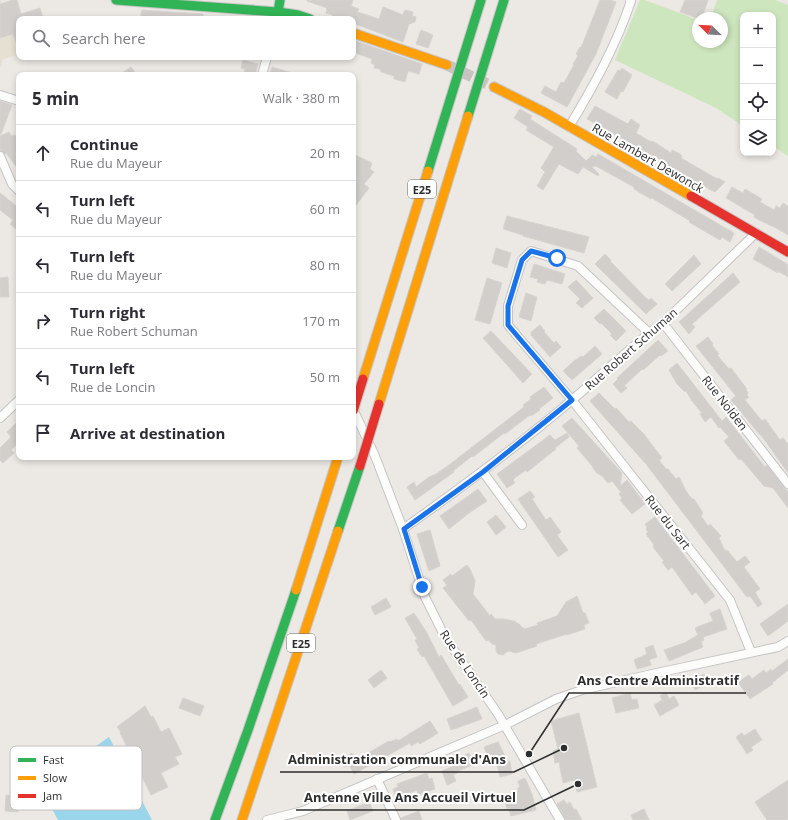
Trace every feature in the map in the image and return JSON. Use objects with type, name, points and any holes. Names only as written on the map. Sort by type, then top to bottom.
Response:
[{"type":"main road","points":[[116,0],[301,16]]},
{"type":"main road","points":[[277,15],[280,0]]},
{"type":"main road","name":"E25","points":[[356,401],[481,0]]},
{"type":"main road","name":"E25","points":[[242,820],[360,466],[504,0]]},
{"type":"main road","points":[[356,34],[447,65]]},
{"type":"main road","name":"Rue Lambert Dewonck","points":[[494,87],[544,112],[788,252]]},
{"type":"main road","name":"E25","points":[[216,820],[246,740],[304,566],[337,460]]},
{"type":"street","points":[[570,127],[607,59],[625,20],[631,1],[630,0]]},
{"type":"street","points":[[263,72],[266,60]]},
{"type":"street","points":[[0,95],[16,100]]},
{"type":"street","points":[[0,156],[12,184],[16,187]]},
{"type":"street","name":"Rue Robert Schuman","points":[[404,529],[483,472],[572,400],[649,333],[663,323],[756,233]]},
{"type":"street","name":"Rue du Sart","points":[[649,333],[578,266],[531,251],[522,260],[508,306],[508,325],[572,400],[730,600],[751,652]]},
{"type":"street","name":"Rue Nolden","points":[[663,323],[788,484]]},
{"type":"street","points":[[0,418],[16,403]]},
{"type":"street","name":"Rue de Loncin","points":[[356,416],[375,456],[404,529],[425,597],[445,637],[505,725],[560,820]]},
{"type":"street","points":[[483,472],[522,525]]},
{"type":"street","points":[[267,820],[303,811],[505,725],[556,699],[582,690],[778,647],[788,641]]},
{"type":"street","points":[[377,779],[396,820]]},
{"type":"shaded area","points":[[0,0],[2,3],[17,0],[22,16],[16,16],[16,56],[3,59],[0,68]]},
{"type":"green space","points":[[640,0],[645,0],[692,18],[692,48],[728,48],[728,12],[713,12],[717,0],[775,0],[788,5],[788,156],[776,148],[776,12],[740,12],[740,124],[716,108],[615,60]]},
{"type":"water","points":[[109,737],[114,746],[96,746]]},
{"type":"water","points":[[142,801],[152,820],[58,820],[53,810],[142,810]]},
{"type":"building","points":[[17,0],[21,14],[40,8],[42,16],[16,16],[16,42],[13,34],[0,38],[0,4]]},
{"type":"building","points":[[353,0],[351,6],[359,9],[357,12],[379,19],[383,7],[403,15],[405,10],[413,12],[412,16],[416,17],[415,22],[409,24],[403,42],[356,24],[356,16],[332,16],[326,13],[327,8],[307,1]]},
{"type":"building","points":[[600,0],[610,0],[616,2],[596,54],[567,107],[541,93],[545,86],[556,92],[561,82],[564,83],[578,56],[576,54],[580,47],[581,48]]},
{"type":"building","points":[[685,0],[708,0],[704,12],[692,12],[692,16],[680,12]]},
{"type":"building","points":[[142,10],[203,14],[203,16],[141,16]]},
{"type":"building","points":[[421,30],[433,35],[428,48],[416,44]]},
{"type":"building","points":[[356,41],[422,64],[419,74],[408,71],[405,82],[394,79],[394,76],[381,72],[380,69],[374,68],[375,65],[371,63],[372,59],[356,53]]},
{"type":"building","points":[[243,60],[258,64],[256,72],[244,72],[245,69],[241,68]]},
{"type":"building","points":[[131,67],[135,72],[124,72]]},
{"type":"building","points":[[272,67],[289,72],[271,72]]},
{"type":"building","points":[[622,68],[632,75],[623,92],[621,91],[617,99],[605,92],[618,70],[620,71]]},
{"type":"building","points":[[0,101],[12,105],[1,134],[0,134]]},
{"type":"building","points":[[595,106],[628,124],[631,119],[640,125],[636,133],[671,153],[672,150],[680,154],[682,156],[681,158],[725,182],[715,192],[678,173],[661,160],[587,119]]},
{"type":"building","points":[[520,109],[532,116],[530,119],[577,149],[576,151],[586,161],[592,155],[596,157],[598,154],[734,233],[730,242],[722,237],[720,240],[652,198],[651,199],[634,189],[634,187],[596,166],[592,167],[599,174],[598,176],[583,167],[578,174],[559,164],[543,190],[537,186],[545,172],[541,168],[554,147],[526,130],[528,127],[514,118]]},
{"type":"building","points":[[9,132],[11,136],[15,135],[16,166],[6,153],[5,154],[0,150],[0,136]]},
{"type":"building","points":[[356,155],[372,163],[370,169],[374,172],[364,184],[369,188],[356,205]]},
{"type":"building","points":[[732,187],[743,193],[745,189],[762,199],[760,202],[774,210],[776,206],[780,208],[783,203],[788,206],[788,235],[759,220],[754,217],[755,215],[726,198]]},
{"type":"building","points":[[0,193],[16,206],[16,229],[10,224],[13,220],[0,210]]},
{"type":"building","points":[[507,216],[589,237],[584,253],[503,229]]},
{"type":"building","points":[[759,247],[787,264],[788,277],[753,259]]},
{"type":"building","points":[[496,248],[511,253],[507,268],[492,263]]},
{"type":"building","points":[[605,254],[646,298],[649,300],[651,298],[657,304],[646,314],[595,264]]},
{"type":"building","points":[[694,255],[701,264],[672,291],[665,284]]},
{"type":"building","points":[[534,264],[565,274],[562,284],[547,280],[545,284],[537,282],[538,279],[530,277]]},
{"type":"building","points":[[733,273],[740,282],[692,324],[695,327],[689,334],[679,322]]},
{"type":"building","points":[[8,277],[9,297],[0,297],[0,278]]},
{"type":"building","points":[[487,278],[502,283],[490,324],[475,320]]},
{"type":"building","points":[[576,280],[593,298],[582,308],[576,303],[580,299],[568,287]]},
{"type":"building","points":[[526,293],[537,297],[531,321],[519,317]]},
{"type":"building","points":[[604,309],[626,331],[616,341],[610,335],[612,334],[594,318]]},
{"type":"building","points":[[540,325],[554,343],[556,341],[561,347],[550,357],[531,335],[531,332]]},
{"type":"building","points":[[491,331],[532,374],[523,383],[483,338]]},
{"type":"building","points":[[708,337],[719,354],[717,355],[729,369],[731,368],[747,389],[747,395],[749,397],[745,400],[762,421],[765,419],[780,440],[783,438],[788,444],[788,473],[761,435],[731,400],[736,396],[696,346]]},
{"type":"building","points":[[658,340],[668,351],[661,356],[660,355],[643,370],[642,369],[624,386],[627,388],[621,393],[613,384],[618,379],[617,378]]},
{"type":"building","points":[[595,346],[602,354],[572,380],[563,371],[575,360],[581,356],[583,357]]},
{"type":"building","points":[[677,363],[722,421],[726,417],[765,467],[767,465],[788,492],[788,508],[773,488],[764,486],[741,459],[739,460],[724,441],[729,437],[720,427],[719,428],[711,417],[705,422],[700,414],[702,413],[686,391],[685,392],[677,384],[669,370]]},
{"type":"building","points":[[544,387],[553,398],[539,409],[540,410],[531,416],[530,415],[473,457],[472,456],[453,471],[454,472],[415,500],[407,487],[414,482],[416,487],[449,465],[524,407],[523,405],[531,399],[530,397]]},
{"type":"building","points":[[599,393],[629,422],[631,421],[643,433],[662,458],[659,460],[666,469],[668,469],[676,479],[679,477],[686,491],[692,499],[694,499],[703,513],[701,516],[708,526],[710,524],[721,536],[719,538],[725,551],[727,550],[737,562],[745,556],[750,562],[744,567],[760,589],[755,592],[762,604],[758,607],[750,596],[747,597],[646,464],[590,401]]},
{"type":"building","points":[[572,418],[622,473],[620,486],[627,480],[645,504],[632,514],[620,500],[622,498],[619,494],[621,492],[612,481],[608,483],[597,473],[577,448],[579,446],[562,426]]},
{"type":"building","points":[[16,423],[16,445],[11,450],[14,453],[3,463],[0,460],[0,448],[11,437],[7,432]]},
{"type":"building","points":[[567,433],[569,437],[555,448],[556,449],[527,472],[526,470],[516,477],[513,480],[515,483],[507,488],[497,474],[550,435],[555,440]]},
{"type":"building","points":[[478,489],[487,501],[449,529],[440,516]]},
{"type":"building","points":[[530,491],[535,497],[532,499],[546,520],[550,517],[561,532],[557,535],[568,550],[558,557],[518,499]]},
{"type":"building","points":[[496,515],[506,527],[496,535],[487,522]]},
{"type":"building","points":[[655,517],[715,596],[705,604],[696,592],[692,595],[672,567],[668,570],[662,562],[664,561],[653,547],[654,545],[646,534],[648,532],[645,524]]},
{"type":"building","points":[[430,530],[440,566],[429,571],[417,534]]},
{"type":"building","points":[[467,565],[475,581],[473,594],[490,616],[491,614],[495,619],[514,621],[524,629],[538,625],[537,623],[557,616],[566,602],[577,596],[583,613],[585,613],[589,623],[584,625],[585,629],[536,644],[537,646],[516,653],[508,651],[503,655],[498,654],[496,651],[496,645],[492,644],[489,640],[486,641],[471,620],[469,621],[443,588],[447,585],[443,580],[451,574],[452,576]]},
{"type":"building","points":[[386,598],[391,607],[375,615],[371,607]]},
{"type":"building","points":[[788,604],[788,621],[768,636],[760,624]]},
{"type":"building","points":[[720,609],[727,629],[703,637],[704,640],[701,642],[703,647],[669,661],[664,650],[684,643],[698,635],[695,628],[713,621],[710,613]]},
{"type":"building","points":[[414,613],[427,633],[439,657],[441,655],[468,697],[453,706],[424,656],[422,657],[417,649],[419,648],[415,640],[417,639],[405,618]]},
{"type":"building","points":[[653,645],[657,657],[649,660],[651,665],[637,669],[634,660],[647,654],[645,648]]},
{"type":"building","points":[[788,659],[788,670],[772,683],[773,684],[750,699],[738,682],[749,675],[752,679],[764,670],[766,673],[771,669],[772,671]]},
{"type":"building","points":[[381,670],[387,678],[374,688],[368,680]]},
{"type":"building","points":[[704,674],[708,683],[695,690],[691,681]]},
{"type":"building","points":[[666,692],[669,699],[674,696],[679,705],[660,716],[654,705],[662,700],[660,696]]},
{"type":"building","points":[[630,693],[632,700],[637,699],[639,708],[616,713],[612,698]]},
{"type":"building","points":[[183,698],[204,706],[200,716],[179,708]]},
{"type":"building","points":[[145,706],[151,717],[153,716],[161,732],[169,728],[182,754],[175,757],[179,764],[161,773],[168,787],[151,795],[142,777],[142,746],[126,746],[120,733],[121,732],[117,727]]},
{"type":"building","points":[[477,707],[482,719],[451,730],[447,719]]},
{"type":"building","points":[[579,713],[597,787],[577,792],[574,780],[563,783],[559,762],[555,763],[553,751],[558,749],[551,721]]},
{"type":"building","points":[[430,721],[438,733],[420,744],[418,742],[411,746],[410,743],[354,774],[349,765],[344,767],[340,760],[352,753],[356,760],[389,741],[390,742],[397,739],[398,741]]},
{"type":"building","points":[[755,729],[762,740],[751,747],[753,750],[747,754],[736,737],[742,733],[744,736]]},
{"type":"building","points":[[498,742],[508,762],[510,761],[512,774],[500,777],[497,764],[491,765],[484,747]]},
{"type":"building","points":[[469,753],[474,764],[456,772],[452,761]]},
{"type":"building","points":[[454,766],[457,773],[453,775],[456,781],[447,785],[442,771]]},
{"type":"building","points":[[427,773],[429,779],[432,778],[435,789],[418,795],[417,790],[396,798],[393,789],[398,787],[397,784]]},
{"type":"building","points":[[525,778],[532,794],[536,810],[511,816],[509,808],[507,809],[503,795],[518,791],[518,788],[520,787],[518,781]]},
{"type":"building","points":[[788,780],[788,820],[767,820],[755,802]]},
{"type":"building","points":[[6,795],[10,795],[10,810],[18,810],[18,812],[5,811]]},
{"type":"building","points":[[564,800],[567,804],[570,802],[582,820],[566,820],[557,804]]},
{"type":"building","points":[[369,802],[373,811],[350,820],[347,811]]},
{"type":"building","points":[[644,809],[649,820],[633,820],[631,815]]},
{"type":"building","points":[[419,811],[422,820],[401,820],[401,818]]},
{"type":"tunnel","points":[[447,65],[494,87]]},
{"type":"traffic: fast","points":[[116,0],[278,12],[301,16]]},
{"type":"traffic: fast","points":[[278,12],[280,0]]},
{"type":"traffic: fast","points":[[428,171],[481,0]]},
{"type":"traffic: fast","points":[[468,116],[504,0]]},
{"type":"traffic: fast","points":[[338,531],[360,466]]},
{"type":"traffic: fast","points":[[215,820],[248,730],[296,590]]},
{"type":"traffic: slow","points":[[356,34],[447,65]]},
{"type":"traffic: slow","points":[[494,87],[544,112],[691,196]]},
{"type":"traffic: slow","points":[[379,404],[468,116]]},
{"type":"traffic: slow","points":[[363,379],[428,171]]},
{"type":"traffic: slow","points":[[296,590],[337,460]]},
{"type":"traffic: slow","points":[[242,820],[338,531]]},
{"type":"traffic: jam","points":[[691,196],[788,252]]},
{"type":"traffic: jam","points":[[356,401],[363,379]]},
{"type":"traffic: jam","points":[[360,466],[379,404]]},
{"type":"place","name":"Administration communale d'Ans","points":[[564,748]]},
{"type":"place","name":"Ans Centre Administratif","points":[[529,754]]},
{"type":"place","name":"Antenne Ville Ans Accueil Virtuel","points":[[578,784]]},
{"type":"route","points":[[422,587],[404,529],[483,472],[572,400],[508,325],[508,306],[522,260],[531,251],[557,258]]}]
